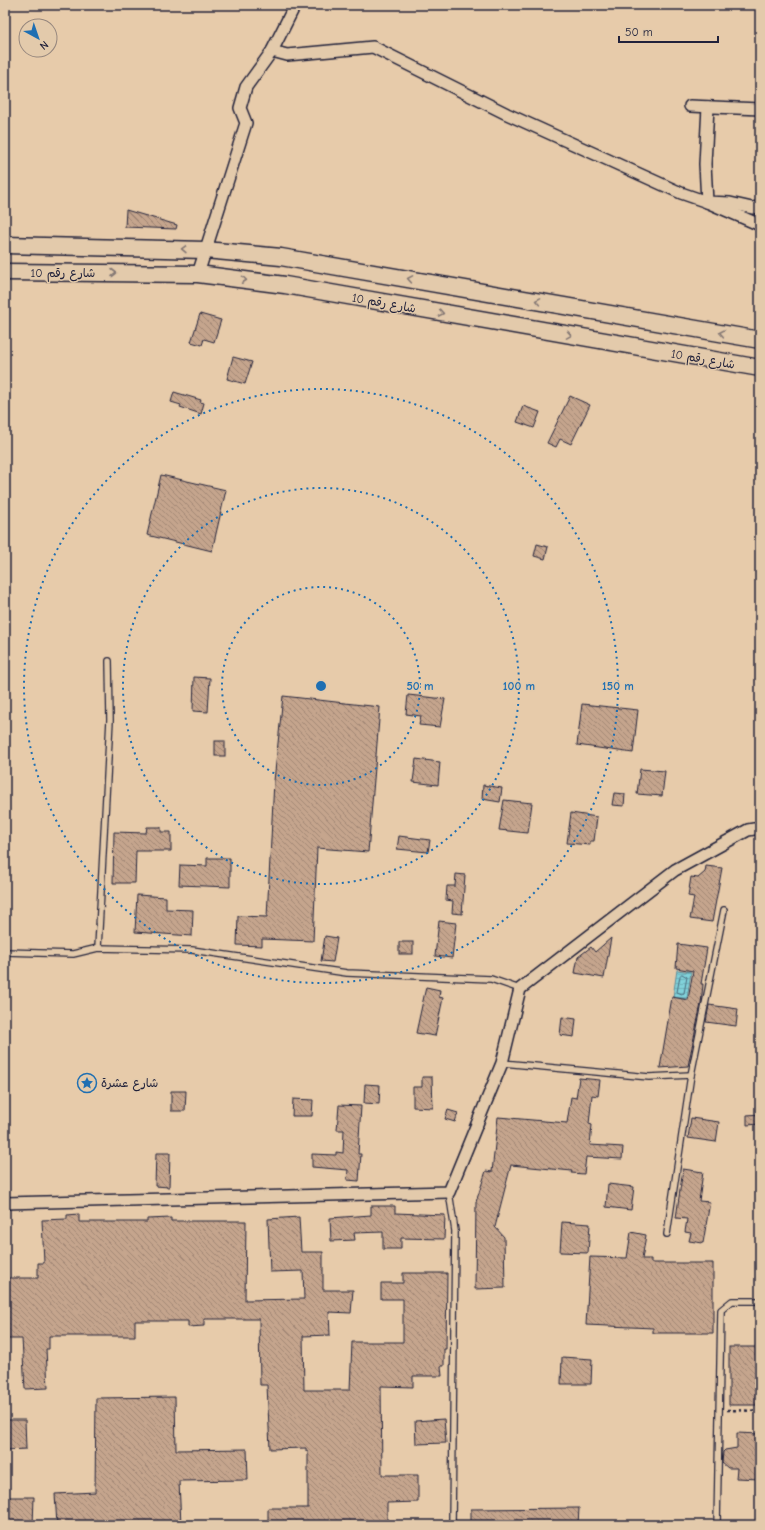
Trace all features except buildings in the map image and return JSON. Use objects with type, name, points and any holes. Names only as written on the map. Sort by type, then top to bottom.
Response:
[{"type":"main road","points":[[5,245],[205,250],[281,257],[760,340]]},
{"type":"main road","name":"شارع رقم 10","points":[[5,272],[198,274],[285,285],[760,368]]},
{"type":"street","points":[[198,274],[246,123],[240,108],[246,87],[272,51],[295,5]]},
{"type":"street","points":[[272,51],[287,55],[373,48],[507,114],[681,193],[707,202],[760,225]]},
{"type":"street","points":[[690,106],[760,108]]},
{"type":"street","points":[[707,202],[705,164],[708,107]]},
{"type":"street","points":[[707,202],[730,203],[752,208],[760,207]]},
{"type":"street","points":[[5,1203],[449,1192],[502,1063],[520,989],[675,870],[748,830],[760,828]]},
{"type":"lane","points":[[98,948],[110,720],[109,661]]},
{"type":"lane","points":[[667,1234],[691,1075],[724,910]]},
{"type":"lane","points":[[5,952],[73,954],[98,948],[192,950],[347,973],[491,979],[520,989]]},
{"type":"lane","points":[[502,1063],[649,1077],[691,1075]]},
{"type":"lane","points":[[449,1192],[455,1232],[452,1525]]},
{"type":"lane","points":[[717,1525],[721,1310],[732,1301],[760,1301]]},
{"type":"path","points":[[719,1410],[760,1411]]},
{"type":"water","points":[[677,970],[691,972],[687,999],[673,997]]},
{"type":"place","name":"شارع عشرة","points":[[87,1083]]}]
